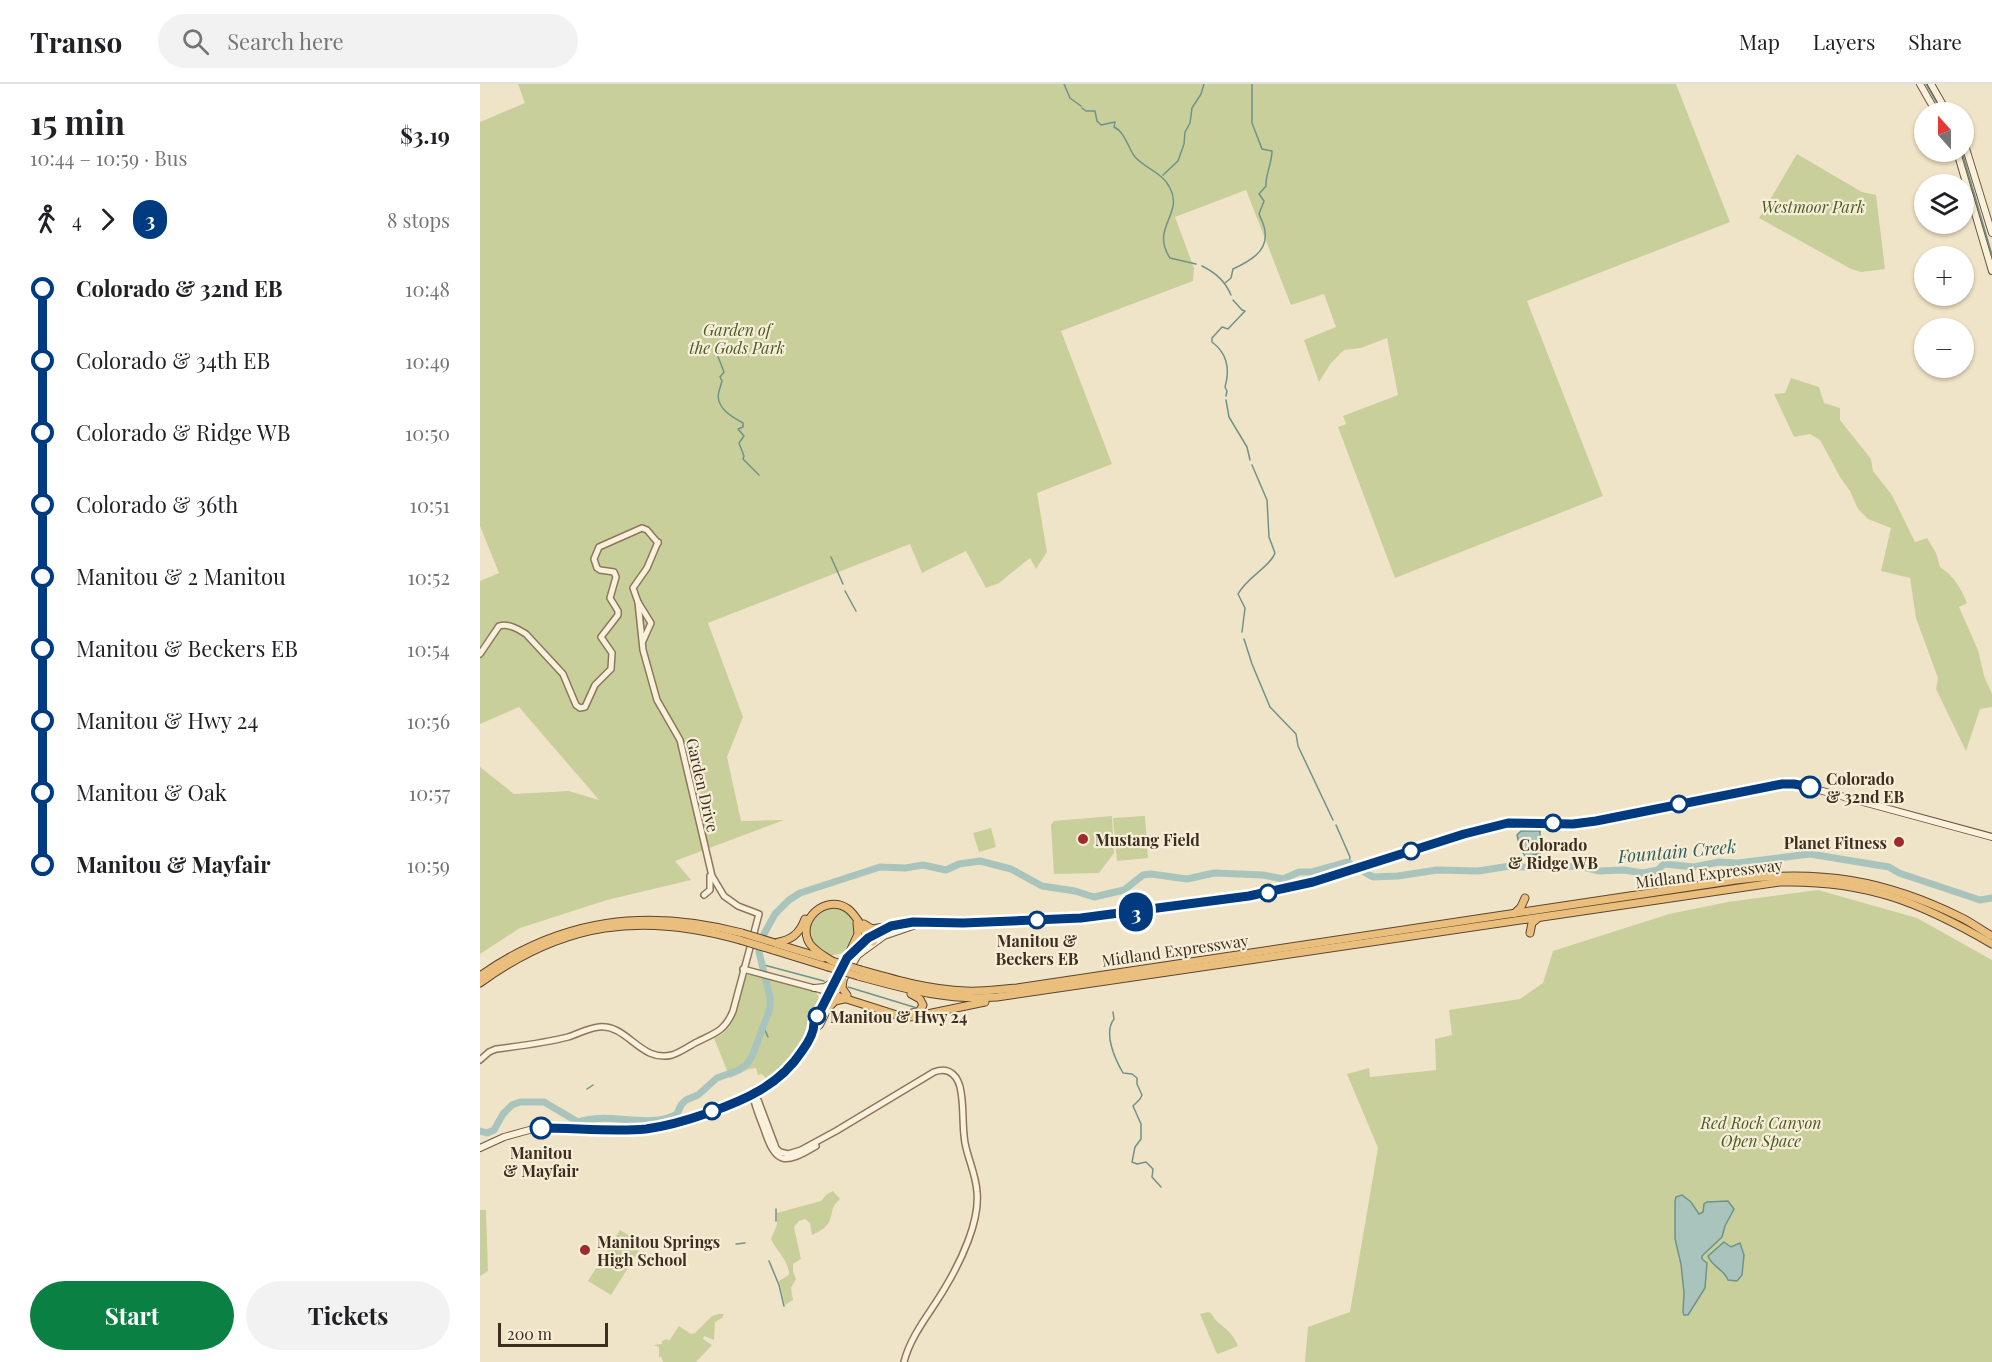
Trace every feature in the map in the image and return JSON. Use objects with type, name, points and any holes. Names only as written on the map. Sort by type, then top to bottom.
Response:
[{"type":"highway","name":"Midland Expressway","points":[[480,976],[501,961],[533,944],[562,933],[611,921],[664,919],[718,927],[741,937],[860,973],[922,986],[968,991],[1104,978],[1774,876],[1839,878],[1889,892]]},
{"type":"highway","points":[[1889,892],[1934,904],[1992,935]]},
{"type":"highway","points":[[1889,892],[1924,907],[1992,944]]},
{"type":"highway","points":[[1513,917],[1525,898],[1530,933],[1532,922],[1540,913]]},
{"type":"highway","points":[[774,947],[797,935],[810,910],[825,901],[835,900],[848,904],[854,910],[871,938]]},
{"type":"highway","points":[[830,964],[807,939],[807,927],[812,915],[821,907],[834,904],[847,909],[860,922],[874,929],[891,926]]},
{"type":"highway","points":[[847,958],[858,934],[860,922]]},
{"type":"highway","name":"Midland Expressway","points":[[480,983],[515,959],[541,947],[602,928],[625,925],[673,925],[741,937]]},
{"type":"highway","name":"Midland Expressway","points":[[860,973],[875,981],[927,994],[958,998],[997,997],[1045,991],[1104,978]]},
{"type":"highway","points":[[843,980],[842,988],[848,997],[900,1016],[913,1017],[1045,991]]},
{"type":"highway","points":[[833,993],[907,1012],[917,1013],[922,1009],[922,1000],[914,995],[875,981]]},
{"type":"highway","points":[[826,1006],[848,997]]},
{"type":"main road","points":[[1920,84],[1930,102]]},
{"type":"main road","points":[[1931,84],[1941,102]]},
{"type":"main road","points":[[1960,162],[1992,271]]},
{"type":"main road","points":[[1970,162],[1992,233]]},
{"type":"main road","points":[[480,1148],[504,1137],[533,1129],[640,1129],[666,1126],[731,1105],[753,1095],[771,1084],[794,1063],[814,1030],[820,1025],[833,993],[871,938],[920,924],[1081,918],[1249,896],[1278,891],[1350,871],[1464,834],[1508,823],[1573,824],[1596,821],[1782,784],[1804,786],[1992,837]]},
{"type":"main road","points":[[814,988],[825,987],[834,980],[847,958],[871,938],[891,926],[913,922],[920,924]]},
{"type":"main road","points":[[833,993],[834,980]]},
{"type":"main road","points":[[814,988],[824,995],[826,1006]]},
{"type":"street","name":"Garden Drive","points":[[480,654],[499,626],[518,629],[526,634],[563,674],[576,705],[580,708],[585,707],[595,685],[611,669],[612,653],[601,637],[618,615],[610,598],[616,577],[614,572],[600,570],[594,559],[604,544],[642,528],[658,542],[647,568],[633,588],[638,602],[651,623],[642,643]]},
{"type":"street","name":"Garden Drive","points":[[638,602],[642,643],[657,700],[680,740],[714,883],[724,896],[738,906],[759,914],[744,969]]},
{"type":"street","points":[[704,895],[710,890],[710,871]]},
{"type":"street","points":[[480,1060],[483,1056],[496,1050],[567,1037],[599,1026],[620,1031],[651,1054],[671,1055],[721,1030],[733,1011],[744,969],[833,993]]},
{"type":"street","points":[[753,1095],[758,1100],[775,1145],[780,1152],[788,1154],[836,1131],[934,1071],[942,1069],[952,1072],[960,1086],[966,1146],[977,1191],[975,1219],[956,1270],[919,1330],[904,1362]]},
{"type":"green space","name":"Garden of the Gods Park","points":[[518,84],[1676,84],[1730,222],[1527,301],[1603,496],[1395,578],[1338,427],[1346,424],[1343,416],[1398,395],[1387,338],[1361,348],[1344,350],[1331,363],[1319,382],[1304,340],[1336,327],[1324,294],[1291,305],[1246,190],[1175,217],[1194,268],[1193,281],[1061,331],[1112,464],[1037,493],[1047,552],[1036,569],[1030,558],[999,583],[986,588],[966,551],[922,573],[910,544],[708,623],[743,717],[727,757],[741,821],[784,820],[675,861],[691,880],[607,900],[520,928],[480,954],[480,767],[514,794],[569,791],[599,800],[519,707],[480,724],[480,581],[499,573],[480,526],[480,122],[525,103]]},
{"type":"green space","name":"Westmoor Park","points":[[1797,154],[1862,192],[1876,195],[1885,269],[1861,272],[1851,269],[1759,218]]},
{"type":"green space","points":[[1791,378],[1819,387],[1824,403],[1840,408],[1840,420],[1871,459],[1873,471],[1892,495],[1915,542],[1927,538],[1936,553],[1940,567],[1960,587],[1967,603],[1959,607],[1978,650],[1984,676],[1992,694],[1992,707],[1980,709],[1966,751],[1936,689],[1938,678],[1916,618],[1910,578],[1881,571],[1891,528],[1868,519],[1858,509],[1820,440],[1810,434],[1794,437],[1774,394],[1785,393]]},
{"type":"green space","name":"Mustang Field","points":[[1112,816],[1114,853],[1099,873],[1054,874],[1051,825],[1054,821]]},
{"type":"green space","points":[[1145,816],[1148,858],[1117,861],[1113,818]]},
{"type":"green space","points":[[991,828],[996,847],[979,852],[973,833]]},
{"type":"green space","name":"Red Rock Canyon Open Space","points":[[1818,890],[1917,918],[1992,960],[1992,1362],[1305,1362],[1308,1327],[1350,1312],[1378,1148],[1347,1074],[1369,1068],[1370,1077],[1436,1070],[1435,1039],[1452,1035],[1449,1010],[1520,999],[1543,983],[1553,951],[1669,914],[1728,902]]},
{"type":"green space","points":[[827,907],[837,907],[849,914],[856,926],[856,936],[849,948],[837,955],[827,955],[812,944],[808,936],[808,926],[819,911]]},
{"type":"green space","points":[[749,974],[815,991],[820,999],[807,1033],[793,1055],[767,1080],[762,1074],[758,1075],[756,1068],[730,1078],[714,1038],[731,1024],[741,986]]},
{"type":"green space","points":[[833,1191],[840,1199],[826,1227],[812,1235],[810,1223],[805,1219],[799,1221],[794,1227],[801,1259],[793,1264],[796,1279],[791,1288],[793,1300],[785,1305],[779,1281],[789,1275],[788,1270],[785,1260],[771,1239],[777,1225],[777,1213],[821,1201]]},
{"type":"green space","points":[[480,1210],[486,1210],[488,1271],[480,1276]]},
{"type":"green space","points":[[620,1230],[643,1244],[611,1295],[588,1281]]},
{"type":"green space","points":[[1208,1312],[1232,1335],[1238,1346],[1218,1354],[1216,1352],[1200,1314]]},
{"type":"green space","points":[[724,1314],[715,1322],[714,1340],[704,1336],[703,1339],[712,1345],[696,1362],[663,1362],[661,1356],[659,1358],[659,1347],[653,1345],[662,1344],[662,1341],[667,1339],[669,1341],[679,1326],[691,1334],[695,1333],[712,1316]]},
{"type":"water","points":[[1521,831],[1540,831],[1540,854],[1525,856],[1520,848],[1517,835]]},
{"type":"water","points":[[1682,1195],[1691,1202],[1699,1214],[1703,1212],[1704,1204],[1707,1202],[1728,1201],[1734,1209],[1722,1237],[1702,1256],[1707,1263],[1705,1288],[1688,1315],[1684,1315],[1683,1312],[1681,1264],[1675,1239],[1675,1201],[1676,1197]]},
{"type":"water","points":[[1724,1242],[1731,1247],[1740,1243],[1744,1255],[1742,1275],[1737,1281],[1728,1280],[1708,1256]]},
{"type":"waterway","points":[[1064,84],[1070,98],[1081,106]]},
{"type":"waterway","points":[[1163,175],[1178,161],[1184,144],[1185,132],[1190,123],[1192,108],[1204,84]]},
{"type":"waterway","points":[[1225,283],[1231,278],[1233,269],[1260,251],[1265,239],[1264,227],[1259,214],[1264,201],[1259,194],[1266,186],[1272,151],[1262,149],[1252,123],[1252,84]]},
{"type":"waterway","points":[[1926,84],[1936,102]]},
{"type":"waterway","points":[[1082,108],[1086,111],[1095,111],[1097,121],[1101,125],[1115,122],[1114,127],[1124,136],[1135,157],[1167,183],[1173,197],[1173,206],[1165,230],[1165,247],[1170,258],[1196,264]]},
{"type":"waterway","points":[[1965,162],[1992,255]]},
{"type":"waterway","points":[[1202,266],[1219,278],[1231,295]]},
{"type":"waterway","points":[[1226,396],[1226,363],[1221,352],[1212,342],[1212,338],[1222,327],[1228,329],[1245,311],[1233,300]]},
{"type":"waterway","points":[[719,347],[717,354],[724,372],[720,377],[722,381],[719,402],[725,411],[743,423],[743,427],[738,429],[744,436],[739,443],[743,459],[759,475]]},
{"type":"waterway","points":[[1226,400],[1229,417],[1247,447],[1250,460]]},
{"type":"waterway","points":[[1242,632],[1245,608],[1238,594],[1275,553],[1269,537],[1267,500],[1252,465]]},
{"type":"waterway","points":[[831,557],[843,584]]},
{"type":"waterway","points":[[845,591],[856,611]]},
{"type":"waterway","points":[[1244,639],[1270,707],[1296,734],[1298,746],[1333,820]]},
{"type":"waterway","points":[[1336,825],[1350,857],[1349,863]]},
{"type":"waterway","name":"Fountain Creek","points":[[480,1131],[487,1133],[494,1130],[503,1114],[512,1105],[520,1102],[544,1102],[578,1122],[603,1118],[642,1121],[677,1114],[686,1100],[698,1095],[717,1078],[739,1070],[748,1063],[753,1054],[770,1008],[770,997],[759,952],[764,934],[775,914],[800,893],[880,867],[905,868],[923,865],[946,870],[959,864],[980,861],[1011,869],[1042,886],[1075,891],[1094,897],[1124,890],[1143,875],[1187,879],[1214,873],[1263,875],[1283,879],[1299,872],[1311,872],[1347,862],[1373,877],[1437,870],[1478,871],[1510,866],[1536,868],[1579,866],[1599,871],[1624,870],[1643,873],[1658,870],[1664,864],[1694,867],[1719,862],[1738,863],[1810,854],[1889,867],[1899,873],[1980,900],[1992,898]]},
{"type":"waterway","points":[[761,962],[764,965],[824,981]]},
{"type":"waterway","points":[[848,987],[917,1008]]},
{"type":"waterway","points":[[1113,1012],[1110,1039],[1114,1053],[1123,1073],[1132,1074],[1137,1078],[1142,1095],[1133,1106],[1141,1124],[1141,1139],[1135,1147],[1132,1162],[1137,1164],[1146,1162],[1153,1169],[1152,1177],[1161,1187]]},
{"type":"waterway","points":[[937,1016],[945,1018]]},
{"type":"waterway","points":[[764,1028],[768,1037]]},
{"type":"waterway","points":[[587,1089],[593,1085]]},
{"type":"waterway","points":[[776,1209],[776,1221]]},
{"type":"waterway","points":[[736,1244],[745,1243]]},
{"type":"waterway","points":[[769,1261],[779,1285],[784,1306]]},
{"type":"bus line","name":"3","points":[[541,1128],[640,1129],[657,1127],[674,1124],[731,1105],[758,1093],[780,1077],[798,1058],[814,1030],[814,1023],[847,958],[868,938],[891,926],[913,922],[920,924],[963,923],[1081,918],[1249,896],[1313,882],[1464,834],[1508,823],[1581,823],[1782,784],[1810,787]]},
{"type":"place","name":"Colorado & 32nd EB","points":[[1810,787]]},
{"type":"place","name":"Colorado & Ridge WB","points":[[1553,823]]},
{"type":"place","name":"Mustang Field","points":[[1083,839]]},
{"type":"place","name":"Planet Fitness","points":[[1899,842]]},
{"type":"place","name":"Manitou & Beckers EB","points":[[1037,920]]},
{"type":"place","name":"Manitou & Hwy 24","points":[[817,1016]]},
{"type":"place","name":"Manitou & Mayfair","points":[[541,1128]]},
{"type":"place","name":"Manitou Springs High School","points":[[585,1250]]}]
